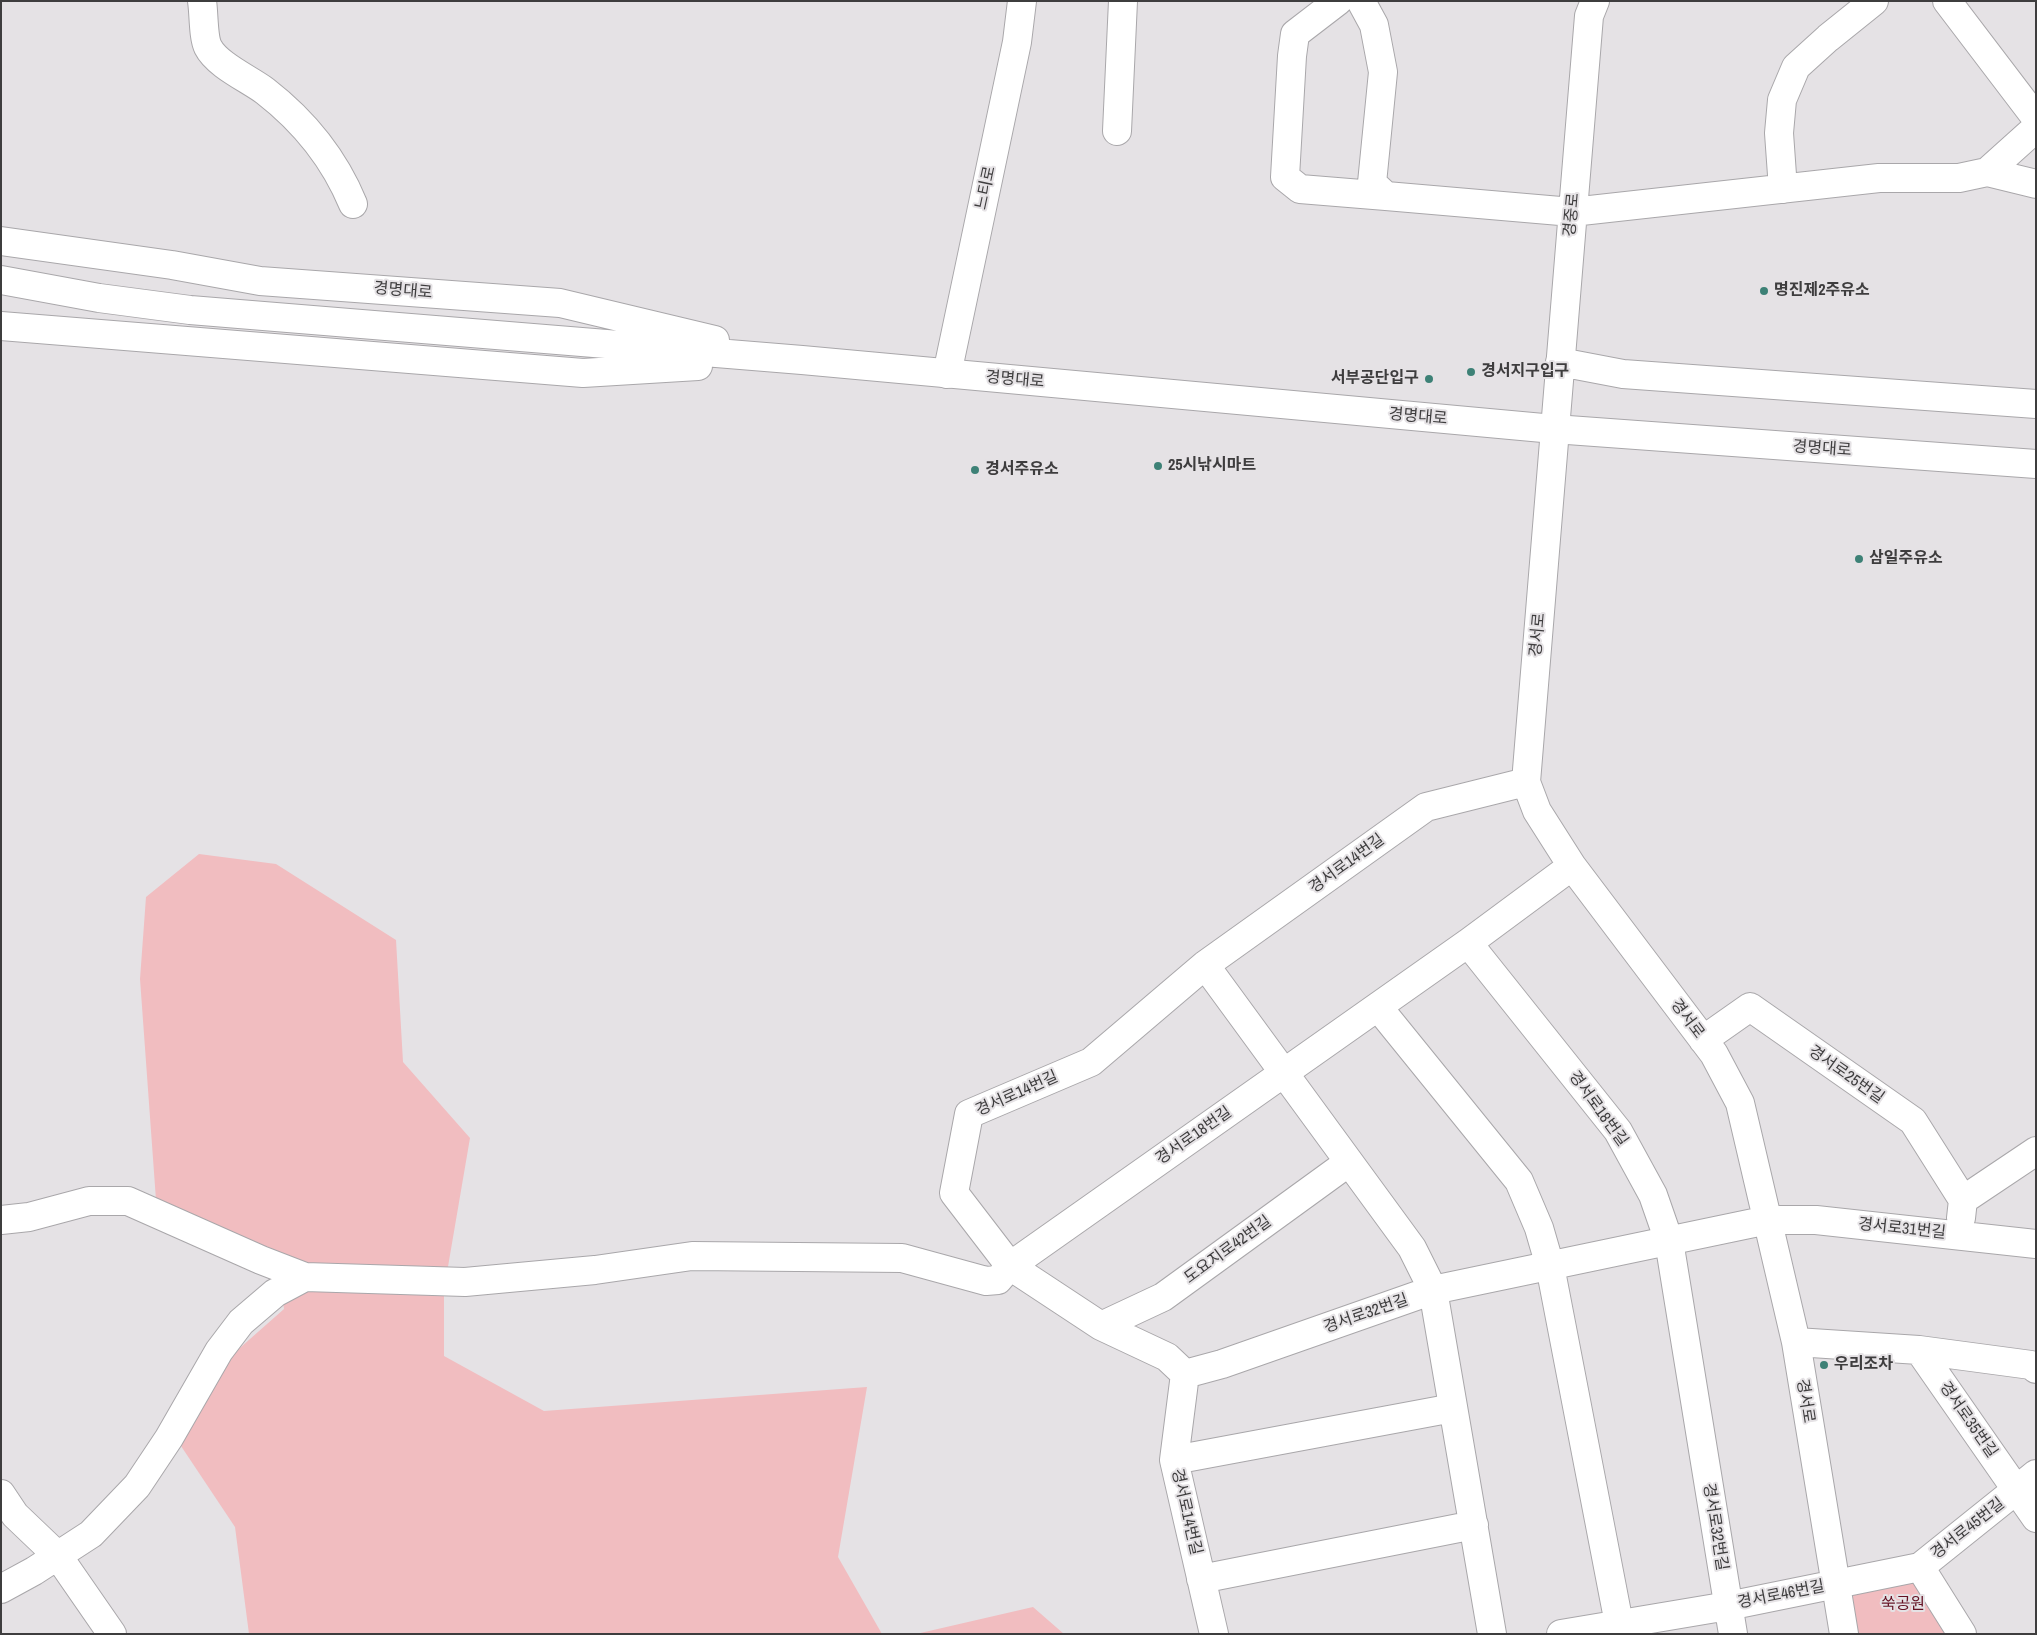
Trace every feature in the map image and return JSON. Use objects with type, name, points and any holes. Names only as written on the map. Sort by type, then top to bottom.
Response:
[{"type":"street","points":[[202,1],[208,47],[222,62],[278,102],[307,128],[343,180],[353,204]]},
{"type":"street","name":"느티로","points":[[947,374],[1016,42],[1022,1]]},
{"type":"street","points":[[1117,131],[1123,1]]},
{"type":"street","points":[[1338,1],[1295,34],[1285,177],[1300,189],[1572,212],[1879,178],[1959,178],[1987,172],[2036,184]]},
{"type":"street","points":[[1361,1],[1374,25],[1384,72],[1372,183],[1386,196]]},
{"type":"street","points":[[1782,189],[1779,133],[1782,100],[1796,66],[1874,1]]},
{"type":"street","points":[[1947,1],[2036,118]]},
{"type":"street","name":"경중로","points":[[1554,430],[1590,6]]},
{"type":"street","points":[[1987,172],[2036,128]]},
{"type":"street","name":"경명대로","points":[[1,241],[172,264],[260,281],[560,303],[802,360]]},
{"type":"street","name":"경명대로","points":[[1,280],[99,298],[190,310],[802,360],[1554,430],[2036,464]]},
{"type":"street","name":"경명대로","points":[[1,326],[583,373],[802,360]]},
{"type":"street","points":[[1560,362],[1623,374],[2036,404]]},
{"type":"street","name":"경서로","points":[[1554,430],[1526,782],[1537,811],[1572,866],[1714,1054],[1740,1103],[1796,1342],[1844,1634]]},
{"type":"street","name":"경서로14번길","points":[[1214,1634],[1174,1460],[1185,1374],[1167,1357],[1101,1326],[1010,1266],[954,1193],[969,1114],[1091,1062],[1205,965],[1426,807],[1526,782]]},
{"type":"street","name":"경서로18번길","points":[[305,1277],[465,1282],[595,1270],[692,1256],[902,1258],[986,1281],[998,1280],[1010,1266],[1468,943],[1572,866]]},
{"type":"street","name":"경서로18번길","points":[[1468,943],[1618,1131],[1654,1195],[1669,1241]]},
{"type":"street","points":[[1205,965],[1412,1248],[1433,1290],[1492,1634]]},
{"type":"street","points":[[1378,1006],[1519,1181],[1539,1228],[1550,1266],[1620,1628]]},
{"type":"street","name":"경서로25번길","points":[[1704,1040],[1750,1007],[1913,1121],[1963,1200]]},
{"type":"street","points":[[1958,1235],[1963,1200],[2036,1151]]},
{"type":"street","name":"도요지로42번길","points":[[1101,1326],[1163,1297],[1349,1162]]},
{"type":"street","points":[[1,1220],[30,1218],[90,1201],[128,1201],[260,1260],[305,1277]]},
{"type":"street","name":"경서로32번길","points":[[1185,1374],[1222,1364],[1433,1290],[1768,1220]]},
{"type":"street","name":"경서로31번길","points":[[1768,1220],[1816,1220],[2036,1244]]},
{"type":"street","name":"경서로32번길","points":[[1669,1241],[1728,1606]]},
{"type":"street","points":[[1,1589],[34,1571],[92,1534],[137,1486],[169,1438],[219,1350],[241,1322],[275,1293],[305,1277]]},
{"type":"street","name":"경서로35번길","points":[[1796,1342],[1919,1350],[2031,1365],[2036,1369]]},
{"type":"street","name":"경서로35번길","points":[[1919,1350],[2026,1482]]},
{"type":"street","points":[[1174,1460],[1453,1408]]},
{"type":"street","name":"경서로45번길","points":[[1835,1585],[1920,1567],[2026,1482],[2036,1518]]},
{"type":"street","points":[[1,1494],[15,1515],[58,1556],[112,1634]]},
{"type":"street","points":[[1201,1579],[1474,1526]]},
{"type":"street","name":"경서로45번길","points":[[1920,1567],[1962,1634]]},
{"type":"street","name":"경서로46번길","points":[[1560,1634],[1620,1628],[1835,1585]]},
{"type":"street","name":"경서로46번길","points":[[1728,1606],[1733,1634]]},
{"type":"green space","points":[[199,854],[276,864],[396,940],[403,1062],[470,1138],[444,1290],[444,1356],[544,1411],[867,1387],[838,1557],[882,1634],[249,1634],[235,1527],[181,1446],[233,1354],[284,1309],[276,1255],[156,1200],[140,979],[146,897]]},
{"type":"green space","name":"쑥공원","points":[[1916,1573],[1955,1634],[1849,1634],[1840,1589]]},
{"type":"green space","points":[[1033,1607],[1064,1634],[916,1634]]},
{"type":"place","name":"명진제2주유소","points":[[1764,291]]},
{"type":"place","name":"경서지구입구","points":[[1471,372]]},
{"type":"place","name":"서부공단입구","points":[[1429,379]]},
{"type":"place","name":"25시낚시마트","points":[[1158,466]]},
{"type":"place","name":"경서주유소","points":[[975,470]]},
{"type":"place","name":"삼일주유소","points":[[1859,559]]},
{"type":"place","name":"우리조차","points":[[1824,1365]]}]
